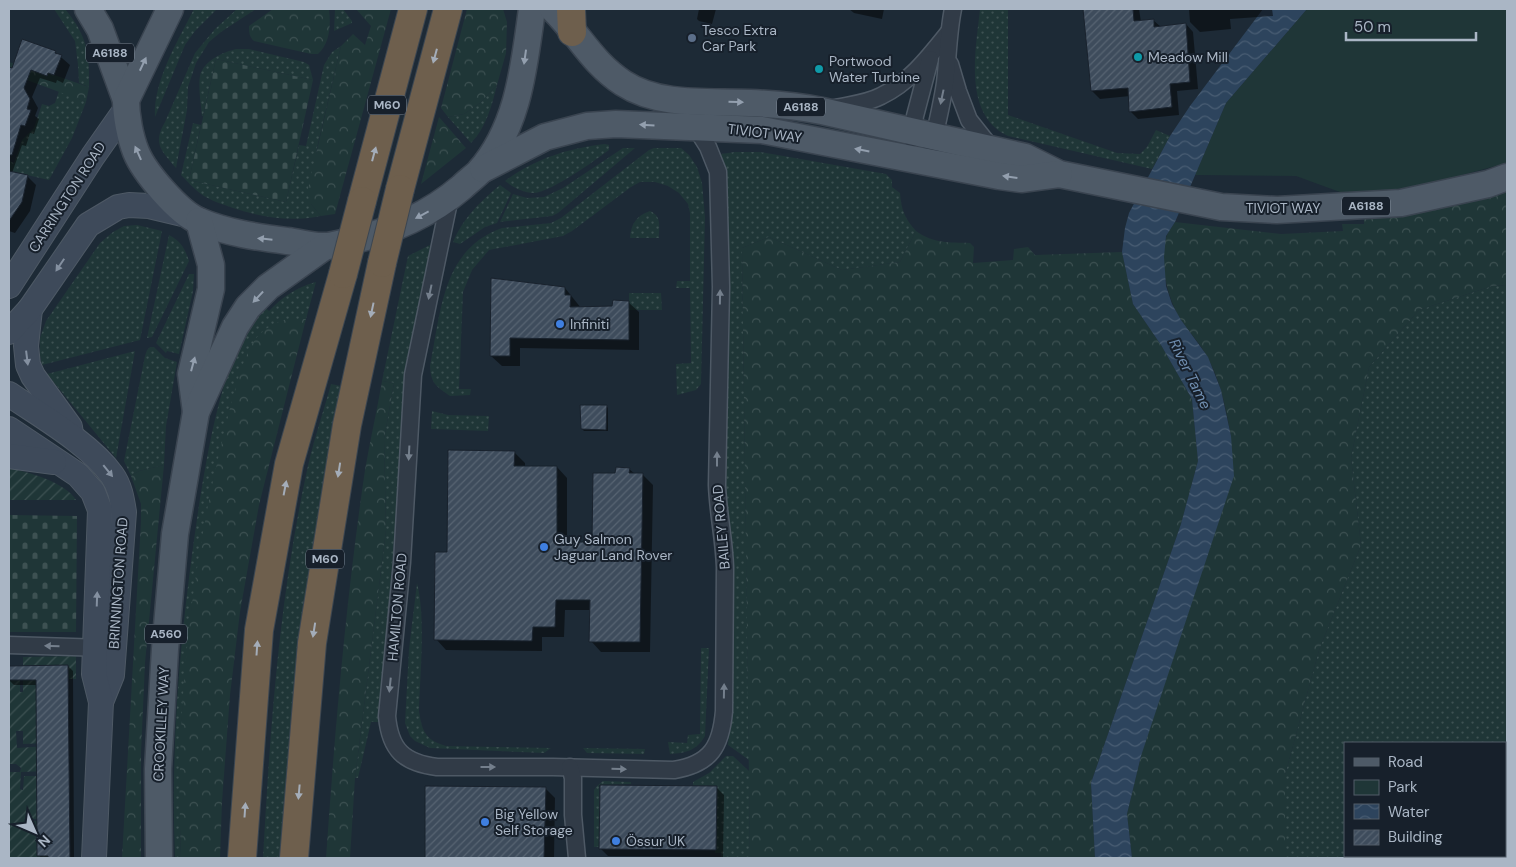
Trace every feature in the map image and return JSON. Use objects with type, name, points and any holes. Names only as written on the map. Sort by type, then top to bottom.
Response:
[{"type":"highway","name":"M60","points":[[242,858],[259,630],[289,464],[343,274],[413,9]]},
{"type":"highway","name":"M60","points":[[294,858],[312,644],[346,425],[400,189],[448,9]]},
{"type":"main road","name":"A6188","points":[[88,9],[100,29],[126,105]]},
{"type":"main road","points":[[170,9],[126,105],[136,152],[155,182],[193,218],[257,238],[324,246],[369,237],[404,225],[433,209],[478,172],[500,142],[512,116],[524,69],[532,9]]},
{"type":"main road","name":"TIVIOT WAY","points":[[553,9],[576,29],[595,61],[624,84],[660,98],[687,101],[792,105],[822,110],[1025,157],[1059,174],[1222,207],[1277,210],[1401,203],[1488,184],[1507,177]]},
{"type":"main road","name":"TIVIOT WAY","points":[[478,172],[545,137],[587,126],[616,124],[762,130],[1021,179],[1059,174]]},
{"type":"main road","name":"CROOKILLEY WAY","points":[[193,218],[211,265],[211,289],[191,374],[196,412]]},
{"type":"main road","name":"CROOKILLEY WAY","points":[[159,858],[158,769],[165,649],[175,534],[196,412],[235,328],[248,307],[268,287],[324,246]]},
{"type":"street","points":[[919,161],[924,133],[948,58],[949,32],[953,9]]},
{"type":"street","points":[[822,110],[880,97],[915,72],[949,32]]},
{"type":"street","points":[[919,161],[924,133],[914,116],[932,54]]},
{"type":"street","points":[[948,58],[969,120],[975,130],[992,149]]},
{"type":"street","name":"CARRINGTON ROAD","points":[[9,286],[126,105]]},
{"type":"street","name":"BAILEY ROAD","points":[[570,767],[657,770],[686,768],[701,762],[709,756],[722,733],[724,711],[725,567],[724,544],[718,513],[717,486],[720,287],[718,172],[708,147],[696,128]]},
{"type":"street","name":"HAMILTON ROAD","points":[[450,196],[413,375],[402,562],[387,716],[390,735],[399,750],[409,760],[422,765],[437,767],[570,767]]},
{"type":"street","points":[[9,332],[30,309],[88,225],[98,218],[118,207],[129,205],[149,206],[193,218]]},
{"type":"street","points":[[30,309],[26,346],[28,365],[33,376],[70,427],[72,438]]},
{"type":"street","name":"BRINNINGTON ROAD","points":[[9,394],[72,438],[99,460],[119,488],[122,500],[124,512],[104,648],[94,674],[101,702],[94,858]]},
{"type":"street","name":"BRINNINGTON ROAD","points":[[9,429],[58,462],[87,484],[93,492],[100,510],[104,648]]},
{"type":"street","points":[[9,456],[58,462]]},
{"type":"street","points":[[9,645],[104,648]]},
{"type":"street","points":[[570,767],[573,778],[573,815],[577,858]]},
{"type":"green space","points":[[54,9],[65,9],[83,36],[88,55],[89,87],[79,83],[75,41]]},
{"type":"green space","points":[[194,9],[217,9],[195,31],[185,45],[155,117],[155,103],[162,75]]},
{"type":"green space","points":[[237,9],[256,9],[209,42],[196,63],[188,87],[187,110],[176,168],[160,147],[159,136],[161,130],[195,53],[215,29]]},
{"type":"green space","points":[[273,9],[329,9],[329,33],[322,50],[318,54],[311,54],[254,41],[250,34],[249,26]]},
{"type":"green space","points":[[335,9],[343,9],[352,23],[334,31]]},
{"type":"green space","points":[[356,9],[391,9],[335,214],[321,216],[311,204],[307,193],[341,46],[353,34],[365,45],[371,26]]},
{"type":"green space","points":[[467,9],[503,9],[507,22],[506,53],[497,85],[480,103],[464,114],[448,117],[441,108]]},
{"type":"green space","points":[[980,9],[1008,9],[1008,115],[1117,153],[1140,154],[1147,147],[1156,130],[1170,136],[1152,169],[1008,136],[993,126],[984,113],[978,97],[975,80],[976,43]]},
{"type":"green space","points":[[1307,9],[1507,9],[1507,163],[1421,186],[1348,195],[1296,176],[1195,175],[1226,103]]},
{"type":"green space","points":[[341,46],[317,148],[311,204],[321,216],[288,219],[266,217],[244,211],[205,196],[181,175],[193,123],[201,125],[189,180],[286,202],[299,145],[306,146],[324,65],[332,52]]},
{"type":"green space","points":[[236,49],[249,49],[304,62],[309,65],[313,80],[216,59],[202,116],[199,85],[202,71],[214,58]]},
{"type":"green space","points":[[216,59],[313,80],[286,202],[189,180]]},
{"type":"green space","points":[[9,62],[89,87],[86,102],[11,74],[13,68],[9,67]]},
{"type":"green space","points":[[497,85],[491,108],[481,130],[471,143],[448,117],[464,114],[480,103]]},
{"type":"green space","points":[[59,91],[86,102],[72,138],[49,180],[9,171],[9,161],[14,163],[22,140],[34,128],[42,104],[49,106],[55,103]]},
{"type":"green space","points":[[439,117],[466,148],[421,184]]},
{"type":"green space","points":[[609,145],[609,150],[572,175],[541,191],[534,193],[526,192],[505,181],[516,173],[552,156],[578,148]]},
{"type":"green space","points":[[623,148],[635,148],[558,213],[552,216],[500,222],[513,194],[527,198],[544,197],[563,188]]},
{"type":"green space","points":[[654,148],[681,148],[689,155],[697,167],[702,183],[705,217],[701,384],[696,390],[677,395],[676,364],[691,363],[690,288],[676,288],[677,281],[690,281],[690,213],[688,204],[679,193],[668,186],[655,182],[640,182],[631,187],[563,236],[489,250],[472,270],[463,292],[459,389],[471,389],[470,395],[450,396],[438,387],[433,381],[430,366],[437,325],[448,285],[456,267],[467,251],[482,238],[502,228],[551,223],[561,218]]},
{"type":"green space","points":[[760,152],[886,174],[892,180],[892,187],[900,193],[904,213],[916,231],[900,262],[842,270],[769,237],[742,248],[749,760],[728,745],[731,706],[733,547],[725,505],[727,179],[721,154]]},
{"type":"green space","points":[[500,185],[511,193],[497,223],[485,227],[460,244],[453,242],[462,225],[473,211]]},
{"type":"green space","points":[[1507,190],[1507,285],[1492,286],[1419,310],[1369,367],[1351,458],[1361,545],[1319,650],[1285,775],[1285,858],[1132,858],[1127,814],[1141,756],[1231,436],[1213,367],[1176,312],[1168,290],[1163,255],[1164,244],[1169,231],[1175,222],[1281,234],[1343,231],[1342,224],[1364,224],[1364,217]]},
{"type":"green space","points":[[650,211],[658,219],[659,238],[630,238],[635,221],[641,215]]},
{"type":"green space","points":[[137,225],[162,231],[140,340],[42,365],[40,338],[46,321],[100,243],[124,226]]},
{"type":"green space","points":[[916,231],[935,240],[970,243],[974,247],[973,263],[1013,260],[1014,249],[1028,247],[1035,255],[1122,252],[1133,304],[1161,345],[1192,399],[1198,461],[1181,524],[1091,783],[1095,858],[750,858],[742,248],[769,237],[842,270],[900,262]]},
{"type":"green space","points":[[169,235],[182,246],[189,261],[152,337],[147,338]]},
{"type":"green space","points":[[430,245],[434,246],[403,423],[380,722],[371,722],[358,778],[355,778],[386,530],[384,439],[394,383],[382,381],[408,256]]},
{"type":"green space","points":[[189,274],[194,274],[193,291],[179,354],[167,351],[166,353],[156,343]]},
{"type":"green space","points":[[316,282],[306,319],[287,319],[214,478],[192,607],[182,715],[181,858],[175,858],[174,771],[182,641],[198,512],[218,406],[238,347],[246,331],[264,306],[269,311],[290,293]]},
{"type":"green space","points":[[1507,285],[1507,858],[1285,858],[1285,775],[1319,650],[1361,545],[1351,458],[1369,367],[1419,310],[1492,286]]},
{"type":"green space","points":[[629,293],[661,293],[662,310],[629,310]]},
{"type":"green space","points":[[287,319],[306,319],[259,505],[240,612],[230,695],[220,858],[181,858],[180,754],[187,649],[201,545],[211,493],[233,396],[248,352],[263,331]]},
{"type":"green space","points":[[150,347],[154,347],[165,358],[177,362],[166,426],[164,465],[139,471],[131,476],[124,461],[145,356]]},
{"type":"green space","points":[[135,351],[116,458],[47,374]]},
{"type":"green space","points":[[382,381],[394,383],[384,439],[386,530],[355,778],[350,858],[326,858],[337,713],[352,567],[365,470]]},
{"type":"green space","points":[[331,384],[341,386],[329,451],[284,858],[263,858],[269,762],[282,618],[308,463]]},
{"type":"green space","points":[[432,411],[448,415],[489,416],[488,431],[431,429]]},
{"type":"green space","points":[[164,465],[145,663],[141,753],[141,858],[122,858],[141,521],[141,504],[131,476],[139,471]]},
{"type":"green space","points":[[9,468],[36,475],[55,483],[64,488],[76,500],[9,500]]},
{"type":"green space","points":[[9,515],[77,516],[76,632],[9,632]]},
{"type":"green space","points":[[417,583],[422,629],[419,711],[423,729],[429,738],[446,746],[551,748],[544,753],[430,748],[415,741],[410,736],[405,723],[409,649]]},
{"type":"green space","points":[[701,648],[709,648],[705,736],[695,748],[682,753],[670,754],[668,742],[687,743],[688,735],[700,734]]},
{"type":"green space","points":[[76,656],[76,679],[69,679],[68,665],[46,666],[36,673],[36,687],[47,743],[23,744],[23,731],[16,731],[17,748],[47,746],[36,752],[37,766],[48,771],[21,772],[20,789],[23,790],[24,776],[46,776],[37,781],[37,819],[24,819],[25,821],[37,821],[48,858],[9,858],[9,772],[20,772],[21,768],[16,764],[9,764],[9,680],[20,680],[20,692],[23,692],[23,657]]},
{"type":"green space","points":[[583,748],[645,749],[644,754],[587,753]]},
{"type":"green space","points":[[726,756],[733,756],[749,771],[750,858],[721,858],[721,853],[715,853],[717,786],[693,786],[693,782],[709,773]]},
{"type":"green space","points":[[603,781],[631,782],[631,784],[599,785],[599,847],[594,847],[594,790],[597,786]]},
{"type":"water","name":"River Tame","points":[[1263,9],[1307,9],[1226,103],[1175,222],[1166,236],[1164,257],[1166,286],[1172,304],[1181,320],[1208,357],[1221,390],[1231,436],[1234,476],[1141,756],[1127,814],[1132,858],[1095,858],[1091,783],[1181,524],[1198,461],[1192,399],[1161,345],[1133,304],[1122,252],[1125,228],[1129,213],[1170,136],[1190,106]]},
{"type":"building","name":"Meadow Mill","points":[[1083,9],[1133,9],[1134,21],[1154,19],[1154,27],[1186,23],[1190,82],[1170,84],[1172,107],[1129,112],[1128,88],[1091,91]]},
{"type":"building","points":[[22,39],[62,55],[54,75],[48,73],[47,76],[31,70],[24,88],[30,99],[27,109],[31,110],[25,126],[21,125],[12,155],[9,155],[9,67],[12,68]]},
{"type":"building","points":[[9,171],[28,175],[22,202],[9,221]]},
{"type":"building","name":"Infiniti","points":[[491,278],[565,287],[565,295],[571,295],[570,307],[612,306],[613,300],[629,301],[629,340],[510,338],[510,356],[490,356]]},
{"type":"building","points":[[580,405],[607,405],[606,430],[581,429]]},
{"type":"building","name":"Guy Salmon Jaguar Land Rover","points":[[448,450],[515,451],[514,466],[557,466],[557,542],[592,542],[593,473],[615,473],[616,467],[630,468],[629,473],[643,473],[640,642],[589,642],[590,600],[556,600],[555,627],[533,627],[532,641],[434,640],[435,552],[447,552]]},
{"type":"building","points":[[68,665],[70,858],[48,858],[48,856],[37,856],[36,680],[9,680],[9,666]]},
{"type":"building","points":[[600,785],[717,786],[716,850],[599,849]]},
{"type":"building","name":"Big Yellow Self Storage","points":[[425,786],[546,787],[544,858],[425,858]]},
{"type":"place","name":"Tesco Extra Car Park","points":[[692,38]]},
{"type":"place","name":"Meadow Mill","points":[[1138,57]]},
{"type":"place","name":"Portwood Water Turbine","points":[[819,69]]},
{"type":"place","name":"Infiniti","points":[[560,324]]},
{"type":"place","name":"Guy Salmon Jaguar Land Rover","points":[[544,547]]},
{"type":"place","name":"Big Yellow Self Storage","points":[[485,822]]},
{"type":"place","name":"Össur UK","points":[[616,841]]}]
